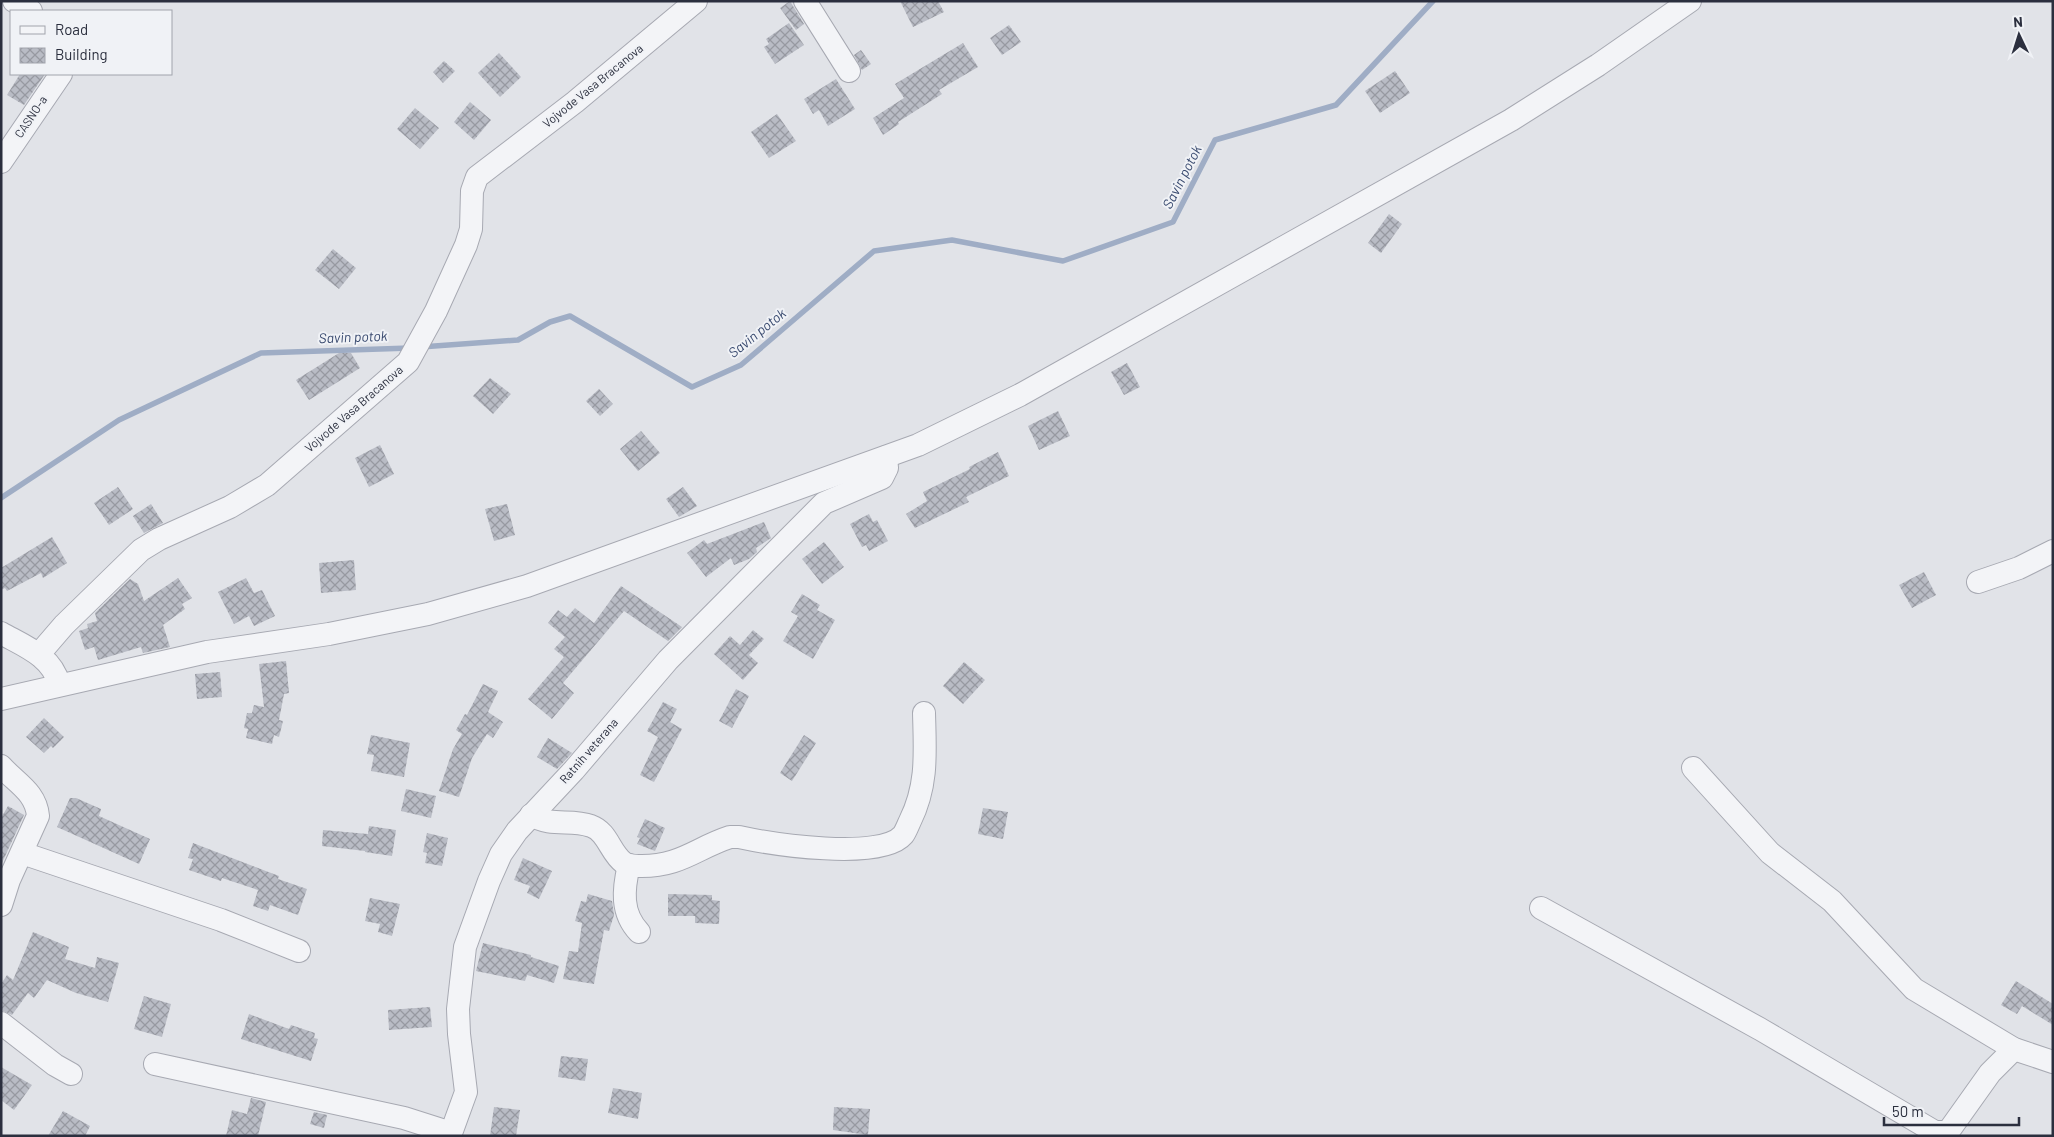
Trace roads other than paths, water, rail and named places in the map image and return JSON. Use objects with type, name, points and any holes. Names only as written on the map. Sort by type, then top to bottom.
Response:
[{"type":"street","points":[[14,1],[29,10]]},
{"type":"street","name":"Vojvode Vasa Bracanova","points":[[39,654],[64,625],[141,550],[159,539],[230,507],[267,485],[413,352],[436,311],[466,245],[471,229],[472,191],[477,177],[576,102],[696,1]]},
{"type":"street","points":[[805,1],[849,71]]},
{"type":"street","points":[[1,698],[207,652],[329,634],[428,614],[527,586],[918,445],[1020,395],[1503,125],[1598,65],[1690,1]]},
{"type":"street","name":"CASNO-a","points":[[1,162],[60,75]]},
{"type":"street","name":"Ratnih veterana","points":[[451,1135],[466,1092],[458,1009],[465,947],[501,854],[531,815],[574,770],[668,660],[824,503],[882,478],[887,468],[886,457]]},
{"type":"street","points":[[1978,582],[2019,568],[2053,551]]},
{"type":"street","points":[[1,633],[39,654],[50,665],[59,684]]},
{"type":"street","points":[[531,815],[551,824],[580,824],[594,827],[602,833],[617,856],[630,866],[645,866],[678,861],[730,837],[740,837],[795,848],[876,846],[892,843],[903,835],[917,806],[926,771],[924,713]]},
{"type":"street","points":[[1,766],[32,796],[37,805],[36,822],[9,880],[1,905]]},
{"type":"street","points":[[1693,768],[1770,853],[1832,900],[1914,990],[2014,1049],[2053,1062]]},
{"type":"street","points":[[22,853],[220,920],[299,952]]},
{"type":"street","points":[[630,866],[624,905],[631,923],[639,932]]},
{"type":"street","points":[[1541,908],[1768,1034],[1935,1132],[1948,1132],[1990,1073],[2014,1049]]},
{"type":"street","points":[[1,1023],[55,1065],[71,1074]]},
{"type":"street","points":[[155,1064],[404,1118],[451,1135]]},
{"type":"waterway","name":"Savin potok","points":[[421,347],[518,340],[550,322],[570,316],[692,387],[741,365],[874,251],[952,240],[1063,261],[1173,222],[1215,140],[1336,105],[1433,1]]},
{"type":"waterway","name":"Savin potok","points":[[1,498],[119,420],[261,353],[410,348]]}]
